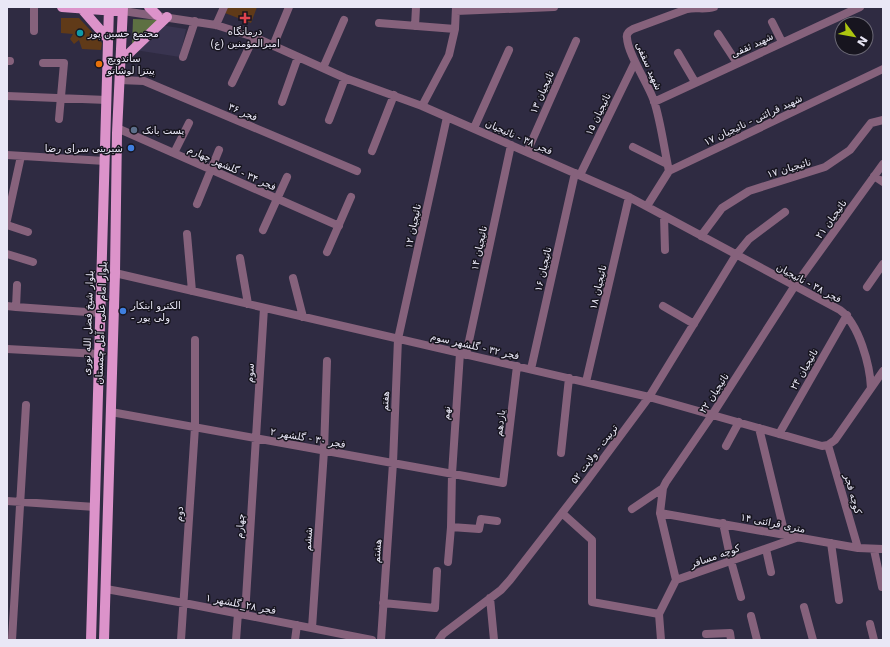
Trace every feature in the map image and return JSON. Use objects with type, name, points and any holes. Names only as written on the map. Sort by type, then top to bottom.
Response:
[{"type":"main road","points":[[62,7],[123,9]]},
{"type":"main road","points":[[149,7],[158,11]]},
{"type":"main road","points":[[81,8],[108,39]]},
{"type":"main road","name":"بلوار شیخ فضل الله نوری","points":[[91,640],[109,8]]},
{"type":"main road","name":"بلوار امام علی - آمل چمستان","points":[[104,640],[115,273],[117,128],[123,9]]},
{"type":"main road","points":[[120,62],[167,17]]},
{"type":"main road","points":[[92,617],[95,620],[105,618]]},
{"type":"street","points":[[34,7],[34,31]]},
{"type":"street","points":[[216,25],[224,7]]},
{"type":"street","points":[[273,46],[289,7]]},
{"type":"street","points":[[415,26],[416,7]]},
{"type":"street","points":[[422,106],[448,54],[455,29],[456,9],[554,7]]},
{"type":"street","name":"شهید سقفی","points":[[668,168],[654,102],[628,46],[626,37],[633,29],[687,9],[706,9],[714,7]]},
{"type":"street","name":"شهید ثقفی","points":[[654,102],[860,7]]},
{"type":"street","name":"فجر ۳۸ - نائیجیان","points":[[123,9],[158,11],[167,17],[216,25],[254,37],[345,78],[394,95],[474,128],[647,206],[840,310],[846,315]]},
{"type":"street","points":[[323,68],[344,20]]},
{"type":"street","points":[[183,58],[195,21]]},
{"type":"street","points":[[772,22],[782,42]]},
{"type":"street","points":[[379,23],[455,29]]},
{"type":"street","points":[[718,34],[737,63]]},
{"type":"street","points":[[232,83],[254,37]]},
{"type":"street","name":"نائیجیان ۱۳","points":[[527,152],[576,41]]},
{"type":"street","points":[[474,128],[509,50]]},
{"type":"street","points":[[678,53],[695,82]]},
{"type":"street","points":[[282,102],[298,57]]},
{"type":"street","name":"نائیجیان ۱۵","points":[[577,174],[635,62]]},
{"type":"street","points":[[43,63],[64,63],[59,119]]},
{"type":"street","name":"شهید قرائتی - نائیجیان ۱۷","points":[[668,168],[883,69]]},
{"type":"street","points":[[329,120],[345,78]]},
{"type":"street","name":"فجر ۳۶","points":[[119,80],[144,81],[357,171]]},
{"type":"street","points":[[372,151],[394,95]]},
{"type":"street","points":[[7,96],[107,100]]},
{"type":"street","name":"نائیجیان ۱۲","points":[[398,339],[447,117]]},
{"type":"street","name":"نائیجیان ۱۷","points":[[702,236],[722,208],[749,190],[825,167],[850,150],[871,123],[883,120]]},
{"type":"street","points":[[174,153],[189,123]]},
{"type":"street","name":"فجر ۳۴ - گلشهر چهارم","points":[[117,128],[339,226]]},
{"type":"street","name":"نائیجیان ۱۴","points":[[463,354],[511,145]]},
{"type":"street","points":[[633,147],[668,168],[647,206]]},
{"type":"street","points":[[197,204],[219,150]]},
{"type":"street","points":[[7,155],[105,161]]},
{"type":"street","points":[[7,220],[21,156]]},
{"type":"street","name":"نائیجیان ۲۱","points":[[794,286],[883,164]]},
{"type":"street","name":"نائیجیان ۱۶","points":[[531,369],[577,174]]},
{"type":"street","points":[[874,176],[883,182]]},
{"type":"street","points":[[263,230],[276,198],[287,177]]},
{"type":"street","points":[[327,252],[351,197]]},
{"type":"street","name":"نائیجیان ۱۸","points":[[586,382],[629,197]]},
{"type":"street","name":"تربیت - ولایت ۵۲","points":[[442,638],[510,580],[649,397],[736,255],[750,239],[785,212]]},
{"type":"street","points":[[664,216],[665,250]]},
{"type":"street","points":[[7,224],[28,232]]},
{"type":"street","points":[[187,234],[192,291]]},
{"type":"street","points":[[7,254],[33,262]]},
{"type":"street","points":[[240,258],[248,304]]},
{"type":"street","points":[[867,287],[883,264]]},
{"type":"street","name":"فجر ۳۲ - گلشهر سوم","points":[[115,273],[649,397],[822,446],[828,445]]},
{"type":"street","points":[[294,278],[303,317]]},
{"type":"street","points":[[16,307],[17,285]]},
{"type":"street","name":"نائیجیان ۲۲","points":[[660,513],[663,488],[712,415],[794,286]]},
{"type":"street","points":[[7,306],[100,313]]},
{"type":"street","points":[[663,306],[694,324]]},
{"type":"street","name":"سوم","points":[[256,438],[264,308]]},
{"type":"street","points":[[846,315],[854,327],[868,361],[871,376],[871,388]]},
{"type":"street","name":"نائیجیان ۲۴","points":[[779,434],[846,315]]},
{"type":"street","name":"هفتم","points":[[392,463],[398,339]]},
{"type":"street","name":"دوم","points":[[181,640],[195,427],[195,340]]},
{"type":"street","points":[[7,349],[99,354]]},
{"type":"street","name":"نهم","points":[[448,562],[451,527],[452,474],[463,354]]},
{"type":"street","name":"ششم","points":[[312,628],[324,451],[327,361]]},
{"type":"street","name":"یازدهم","points":[[503,483],[517,366]]},
{"type":"street","points":[[828,445],[835,440],[883,371]]},
{"type":"street","points":[[561,453],[569,378]]},
{"type":"street","points":[[12,640],[26,405]]},
{"type":"street","name":"فجر ۳۰ - گلشهر ۲","points":[[111,412],[503,483]]},
{"type":"street","points":[[726,446],[739,422]]},
{"type":"street","points":[[759,428],[785,535]]},
{"type":"street","name":"چهارم","points":[[236,640],[241,614],[256,438]]},
{"type":"street","name":"کوچه فجر","points":[[828,445],[858,548]]},
{"type":"street","name":"هشتم","points":[[381,640],[392,463]]},
{"type":"street","points":[[632,509],[663,488]]},
{"type":"street","points":[[7,501],[95,507]]},
{"type":"street","points":[[562,513],[592,540],[592,602],[659,614]]},
{"type":"street","points":[[660,513],[676,580],[659,614],[662,640]]},
{"type":"street","name":"۱۴ متری قرائتی","points":[[660,513],[797,538],[858,548],[883,550]]},
{"type":"street","points":[[451,527],[479,529],[481,519],[497,521]]},
{"type":"street","points":[[722,524],[741,597]]},
{"type":"street","name":"کوچه مسافر","points":[[676,580],[797,538]]},
{"type":"street","points":[[831,543],[838,600]]},
{"type":"street","points":[[766,549],[771,572]]},
{"type":"street","points":[[874,550],[882,587]]},
{"type":"street","points":[[383,603],[436,608],[437,572]]},
{"type":"street","name":"فجر ۲۸_گلشهر ۱","points":[[106,589],[312,628],[347,638],[372,640]]},
{"type":"street","points":[[490,598],[494,640]]},
{"type":"street","points":[[804,607],[813,640]]},
{"type":"street","points":[[751,616],[757,640]]},
{"type":"street","points":[[870,624],[874,640]]},
{"type":"street","points":[[295,640],[297,625]]},
{"type":"street","points":[[706,634],[730,633],[731,640]]},
{"type":"shaded area","points":[[160,25],[186,29],[180,57],[135,50]]},
{"type":"green space","points":[[133,19],[159,20],[132,46]]},
{"type":"building","name":"درمانگاه امیرالمؤمنین (ع)","points":[[228,7],[257,7],[251,23],[225,13]]},
{"type":"building","name":"مجتمع حسین پور","points":[[61,18],[79,18],[102,43],[101,50],[82,49],[79,40],[74,44],[70,39],[73,34],[61,33]]},
{"type":"place","name":"درمانگاه امیرالمؤمنین (ع)","points":[[245,18]]},
{"type":"place","name":"مجتمع حسین پور","points":[[80,33]]},
{"type":"place","name":"ساندویچ پیتزا لوشاتو","points":[[99,64]]},
{"type":"place","name":"پست بانک","points":[[134,130]]},
{"type":"place","name":"شیرینی سرای رضا","points":[[131,148]]},
{"type":"place","name":"الکترو ابتکار - ولی پور","points":[[123,311]]}]
